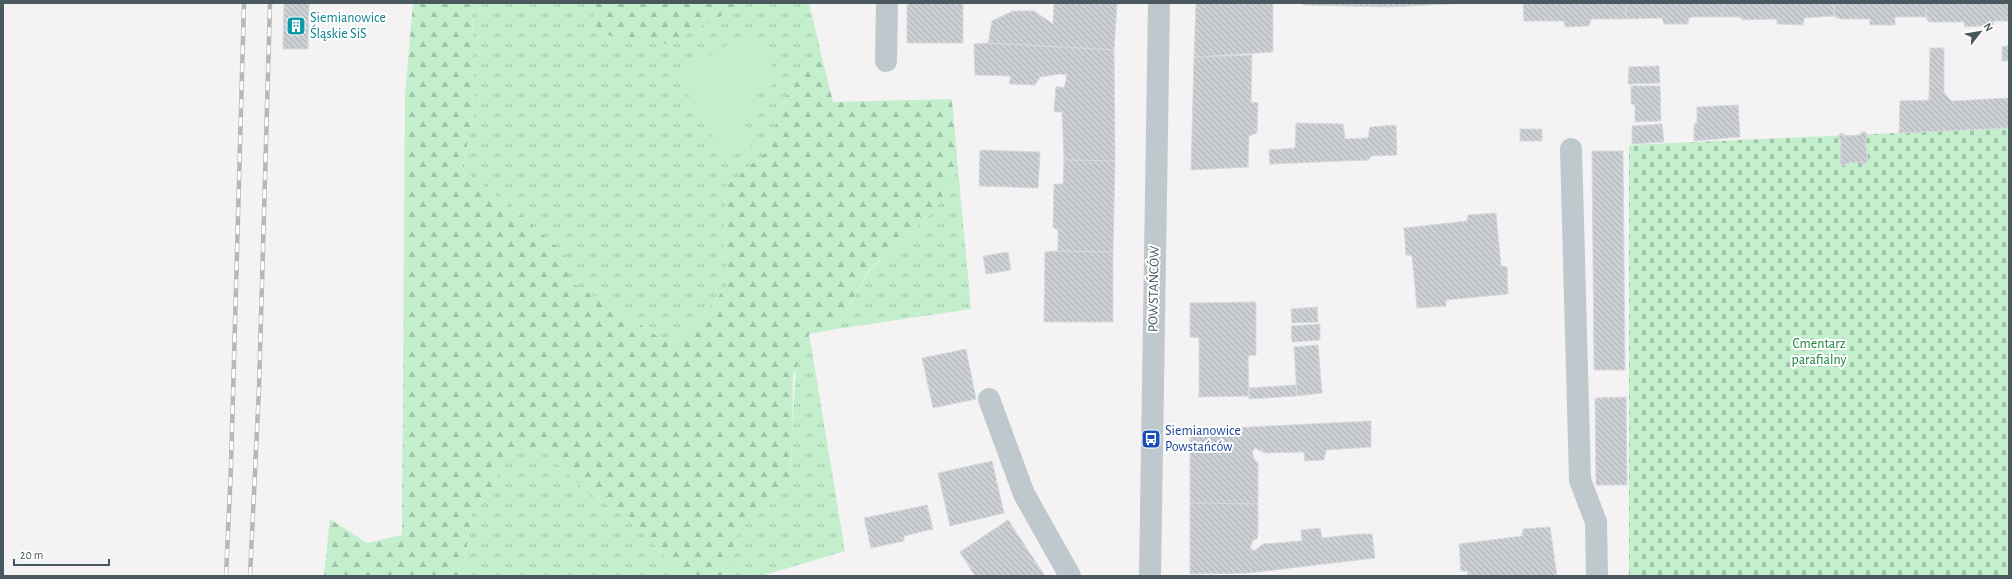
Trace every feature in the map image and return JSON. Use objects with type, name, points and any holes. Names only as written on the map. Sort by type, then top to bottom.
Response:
[{"type":"street","points":[[886,61],[887,3]]},
{"type":"street","name":"POWSTAŃCÓW","points":[[1150,576],[1159,3]]},
{"type":"street","points":[[1571,149],[1580,480],[1596,522],[1597,576]]},
{"type":"street","points":[[989,400],[1024,494],[1070,576]]},
{"type":"green space","points":[[413,3],[472,3],[474,112],[462,169],[526,219],[564,253],[570,282],[621,312],[672,346],[704,315],[728,284],[724,242],[726,186],[765,153],[786,97],[820,49],[833,102],[952,99],[958,169],[936,208],[909,235],[869,270],[836,329],[809,334],[793,377],[791,482],[769,505],[741,519],[726,576],[681,576],[639,526],[586,491],[540,447],[505,456],[493,485],[473,508],[462,576],[324,576],[330,519],[367,543],[402,535],[405,96]]},
{"type":"green space","points":[[472,3],[590,3],[598,31],[726,13],[750,3],[809,3],[820,49],[786,97],[765,153],[726,186],[724,242],[728,284],[704,315],[672,347],[621,312],[570,282],[564,253],[526,219],[462,169],[474,112]]},
{"type":"green space","points":[[590,3],[750,3],[726,13],[670,44],[619,39],[598,31]]},
{"type":"green space","points":[[752,31],[780,80],[756,94],[763,106],[742,119],[756,143],[727,160],[677,75]]},
{"type":"green space","name":"Cmentarz parafialny","points":[[2009,128],[2009,576],[1629,576],[1629,145]]},
{"type":"green space","points":[[958,169],[971,309],[836,329],[870,270],[936,208]]},
{"type":"green space","points":[[809,333],[845,551],[761,576],[726,576],[741,519],[769,505],[791,482],[792,429],[796,367]]},
{"type":"green space","points":[[540,447],[586,491],[639,526],[681,576],[462,576],[473,508],[493,485],[505,456]]},
{"type":"building","name":"Siemianowice Śląskie SiS","points":[[284,3],[309,3],[308,49],[283,49]]},
{"type":"building","points":[[907,3],[971,3],[963,4],[963,43],[907,43]]},
{"type":"building","points":[[1054,3],[1117,3],[1114,50],[988,43],[992,21],[1013,11],[1034,11],[1053,24]]},
{"type":"building","points":[[1196,3],[1273,3],[1273,52],[1194,57]]},
{"type":"building","points":[[1303,3],[1389,3],[1388,7],[1303,5]]},
{"type":"building","points":[[1389,3],[1470,3],[1388,7]]},
{"type":"building","points":[[1523,3],[1626,3],[1626,19],[1591,19],[1589,26],[1565,27],[1564,21],[1524,21]]},
{"type":"building","points":[[1626,3],[1722,3],[1723,17],[1691,17],[1689,18],[1688,24],[1664,24],[1662,18],[1626,19]]},
{"type":"building","points":[[1722,3],[1834,3],[1834,16],[1804,18],[1803,25],[1777,24],[1777,19],[1743,20],[1739,17],[1723,17]]},
{"type":"building","points":[[1834,3],[1926,3],[1926,17],[1895,17],[1895,25],[1870,25],[1870,19],[1840,19],[1834,16]]},
{"type":"building","points":[[1926,3],[2009,3],[2009,21],[1994,21],[1993,25],[1965,27],[1964,22],[1929,22],[1926,17]]},
{"type":"building","points":[[988,43],[1114,50],[1115,161],[1064,160],[1062,112],[1054,112],[1056,86],[1064,88],[1067,75],[1059,74],[1040,77],[1035,85],[1009,84],[1011,76],[975,75],[974,44]]},
{"type":"building","points":[[2009,45],[2009,61],[2002,61],[2002,47]]},
{"type":"building","points":[[1930,48],[1944,48],[1944,93],[1952,101],[2009,98],[2009,128],[1899,133],[1900,101],[1929,100]]},
{"type":"building","points":[[1252,55],[1251,102],[1258,103],[1257,133],[1249,136],[1248,167],[1191,170],[1194,57]]},
{"type":"building","points":[[1659,66],[1660,83],[1628,84],[1629,67]]},
{"type":"building","points":[[1631,86],[1660,86],[1661,121],[1635,122],[1635,105],[1631,104]]},
{"type":"building","points":[[1738,105],[1740,137],[1694,141],[1694,124],[1697,123],[1697,107]]},
{"type":"building","points":[[1296,123],[1343,124],[1345,139],[1368,138],[1370,127],[1396,125],[1397,155],[1371,156],[1369,160],[1270,164],[1269,150],[1295,148]]},
{"type":"building","points":[[1662,124],[1664,142],[1632,144],[1632,126]]},
{"type":"building","points":[[1520,129],[1542,129],[1542,141],[1520,141]]},
{"type":"building","points":[[1864,131],[1868,135],[1865,139],[1868,161],[1864,165],[1860,162],[1848,163],[1845,166],[1840,164],[1841,142],[1838,137],[1841,133],[1846,136],[1859,135]]},
{"type":"building","points":[[980,150],[1040,152],[1038,188],[979,186]]},
{"type":"building","points":[[1592,151],[1623,151],[1625,370],[1594,370]]},
{"type":"building","points":[[1064,160],[1115,161],[1113,252],[1058,251],[1058,230],[1053,227],[1054,184],[1063,184]]},
{"type":"building","points":[[1496,213],[1501,266],[1507,267],[1508,294],[1446,300],[1446,306],[1417,308],[1412,256],[1406,255],[1404,228],[1467,221],[1468,215]]},
{"type":"building","points":[[1008,252],[1011,270],[986,274],[983,256]]},
{"type":"building","points":[[1045,252],[1113,252],[1113,322],[1044,322]]},
{"type":"building","points":[[1256,302],[1256,355],[1248,356],[1249,396],[1199,397],[1199,338],[1190,337],[1190,303]]},
{"type":"building","points":[[1317,307],[1318,322],[1292,323],[1291,309]]},
{"type":"building","points":[[1320,324],[1320,340],[1292,342],[1291,326]]},
{"type":"building","points":[[1318,345],[1322,393],[1297,396],[1294,347]]},
{"type":"building","points":[[966,349],[976,399],[933,408],[922,358]]},
{"type":"building","points":[[1296,385],[1297,396],[1249,399],[1249,388]]},
{"type":"building","points":[[1626,397],[1627,485],[1596,485],[1595,398]]},
{"type":"building","points":[[1371,421],[1371,447],[1326,450],[1324,460],[1305,461],[1304,452],[1265,453],[1255,448],[1252,452],[1255,461],[1258,462],[1258,504],[1190,503],[1190,430]]},
{"type":"building","points":[[992,461],[1004,513],[950,526],[938,473]]},
{"type":"building","points":[[1190,503],[1258,504],[1258,534],[1257,539],[1253,540],[1250,548],[1254,551],[1263,544],[1302,541],[1301,530],[1320,528],[1322,538],[1372,534],[1375,558],[1249,573],[1190,574]]},
{"type":"building","points":[[927,505],[933,529],[904,536],[904,541],[871,548],[864,518]]},
{"type":"building","points":[[1008,520],[1045,576],[975,576],[960,552]]},
{"type":"building","points":[[1550,527],[1557,576],[1468,576],[1467,571],[1461,571],[1459,544],[1522,536],[1523,529]]},
{"type":"railway","points":[[226,576],[231,466],[244,3]]},
{"type":"railway","points":[[250,576],[259,388],[270,3]]},
{"type":"place","name":"Siemianowice Śląskie SiS","points":[[296,26]]},
{"type":"place","name":"Siemianowice Powstańców","points":[[1151,439]]}]
